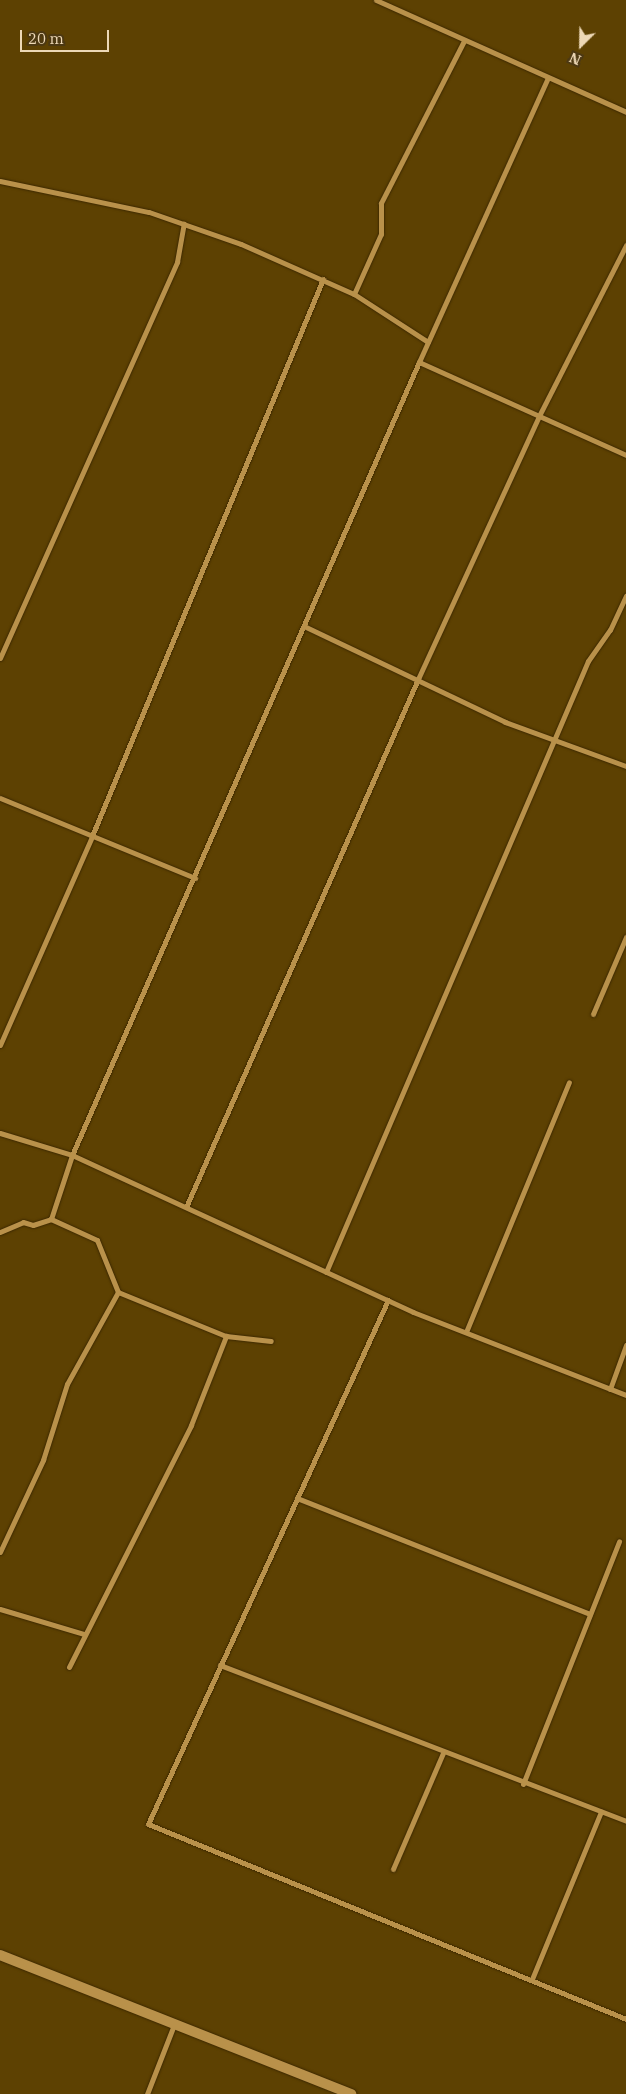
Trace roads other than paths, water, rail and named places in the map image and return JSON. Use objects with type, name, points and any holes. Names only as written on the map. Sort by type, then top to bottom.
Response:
[{"type":"main road","points":[[0,1955],[175,2022],[351,2094]]},
{"type":"street","points":[[376,0],[626,112]]},
{"type":"street","points":[[354,294],[381,234],[381,203],[464,41]]},
{"type":"street","points":[[51,1219],[72,1155],[195,878],[419,362],[548,78]]},
{"type":"street","points":[[0,181],[150,212],[184,224],[323,279],[354,294],[428,342]]},
{"type":"street","points":[[0,658],[177,262],[184,224]]},
{"type":"street","points":[[186,1207],[418,679],[539,416],[626,245]]},
{"type":"street","points":[[0,1046],[92,836],[323,279]]},
{"type":"street","points":[[419,362],[626,455]]},
{"type":"street","points":[[326,1272],[588,661],[610,630],[626,595]]},
{"type":"street","points":[[304,626],[505,722],[555,738],[626,766]]},
{"type":"street","points":[[0,798],[195,878]]},
{"type":"street","points":[[594,1014],[626,938]]},
{"type":"street","points":[[466,1332],[569,1082]]},
{"type":"street","points":[[0,1133],[72,1155],[388,1300],[626,1395]]},
{"type":"street","points":[[0,1232],[23,1222],[34,1224],[51,1219],[97,1240],[118,1292],[226,1336],[271,1341]]},
{"type":"street","points":[[0,1552],[43,1460],[67,1384],[118,1292]]},
{"type":"street","points":[[388,1300],[148,1824],[532,1979],[626,2019]]},
{"type":"street","points":[[69,1667],[191,1425],[226,1336]]},
{"type":"street","points":[[610,1389],[626,1345]]},
{"type":"street","points":[[297,1498],[590,1614]]},
{"type":"street","points":[[523,1784],[619,1541]]},
{"type":"street","points":[[0,1609],[84,1634]]},
{"type":"street","points":[[220,1665],[523,1784],[626,1821]]},
{"type":"street","points":[[393,1869],[443,1753]]},
{"type":"street","points":[[532,1979],[601,1812]]},
{"type":"street","points":[[147,2094],[175,2022]]}]
